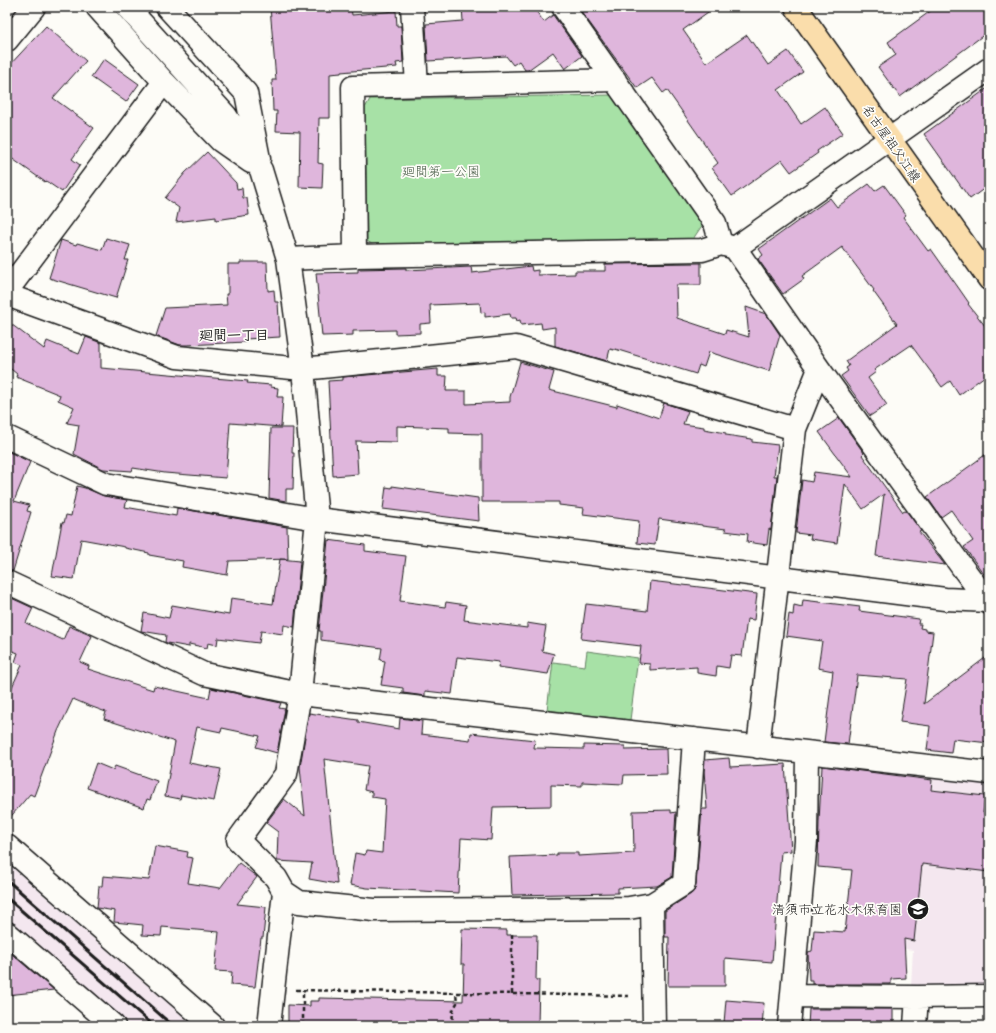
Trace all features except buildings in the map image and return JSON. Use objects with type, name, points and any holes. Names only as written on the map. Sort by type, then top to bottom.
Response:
[{"type":"main road","name":"名古屋祖父江線","points":[[796,7],[989,279]]},
{"type":"street","points":[[13,24],[34,7]]},
{"type":"street","points":[[97,7],[164,82],[221,141],[261,170]]},
{"type":"street","points":[[127,7],[226,116],[261,170]]},
{"type":"street","points":[[167,7],[246,93],[261,170],[288,259],[303,369],[317,519],[300,694],[286,774],[238,840],[276,878],[284,892],[299,902],[374,910],[629,908],[652,904],[684,884],[694,739]]},
{"type":"street","points":[[412,7],[417,85]]},
{"type":"street","points":[[563,7],[716,223],[728,246],[989,602]]},
{"type":"street","points":[[288,259],[355,256],[702,250],[728,246],[889,139],[989,69]]},
{"type":"street","points":[[355,256],[353,87],[615,80]]},
{"type":"street","points":[[7,291],[164,82]]},
{"type":"street","points":[[7,295],[177,357],[303,369],[516,347],[795,429]]},
{"type":"street","points":[[758,747],[779,578],[795,429],[819,369]]},
{"type":"street","points":[[7,437],[106,484],[317,519],[946,600],[989,602]]},
{"type":"street","points":[[7,582],[204,674],[300,694],[989,773]]},
{"type":"street","points":[[789,1026],[806,841],[807,752]]},
{"type":"street","points":[[7,846],[214,1026]]},
{"type":"street","points":[[269,1026],[284,892]]},
{"type":"street","points":[[652,904],[654,1026]]},
{"type":"street","points":[[7,933],[114,1026]]},
{"type":"street","points":[[792,996],[989,996]]},
{"type":"street","points":[[915,1026],[918,997]]},
{"type":"path","points":[[512,909],[512,994]]},
{"type":"path","points":[[273,989],[654,996]]},
{"type":"path","points":[[303,990],[303,1026]]},
{"type":"path","points":[[452,1026],[453,1010],[457,1003],[456,993]]},
{"type":"shaded area","name":"清須市立花水木保育園","points":[[874,770],[989,783],[989,984],[911,985],[913,950],[843,941],[851,876],[861,877]]},
{"type":"shaded area","points":[[7,863],[194,1026],[131,1026],[7,918]]},
{"type":"green space","name":"廻間第一公園","points":[[612,95],[703,224],[693,239],[375,246],[367,241],[365,108],[370,99]]},
{"type":"green space","points":[[587,651],[638,658],[630,720],[547,710],[553,662],[585,666]]},
{"type":"railway","points":[[7,880],[173,1026]]},
{"type":"railway","points":[[7,898],[154,1026]]},
{"type":"place","name":"清須市立花水木保育園","points":[[918,909]]},
{"type":"district","name":"廻間一丁目","points":[[234,335]]}]
